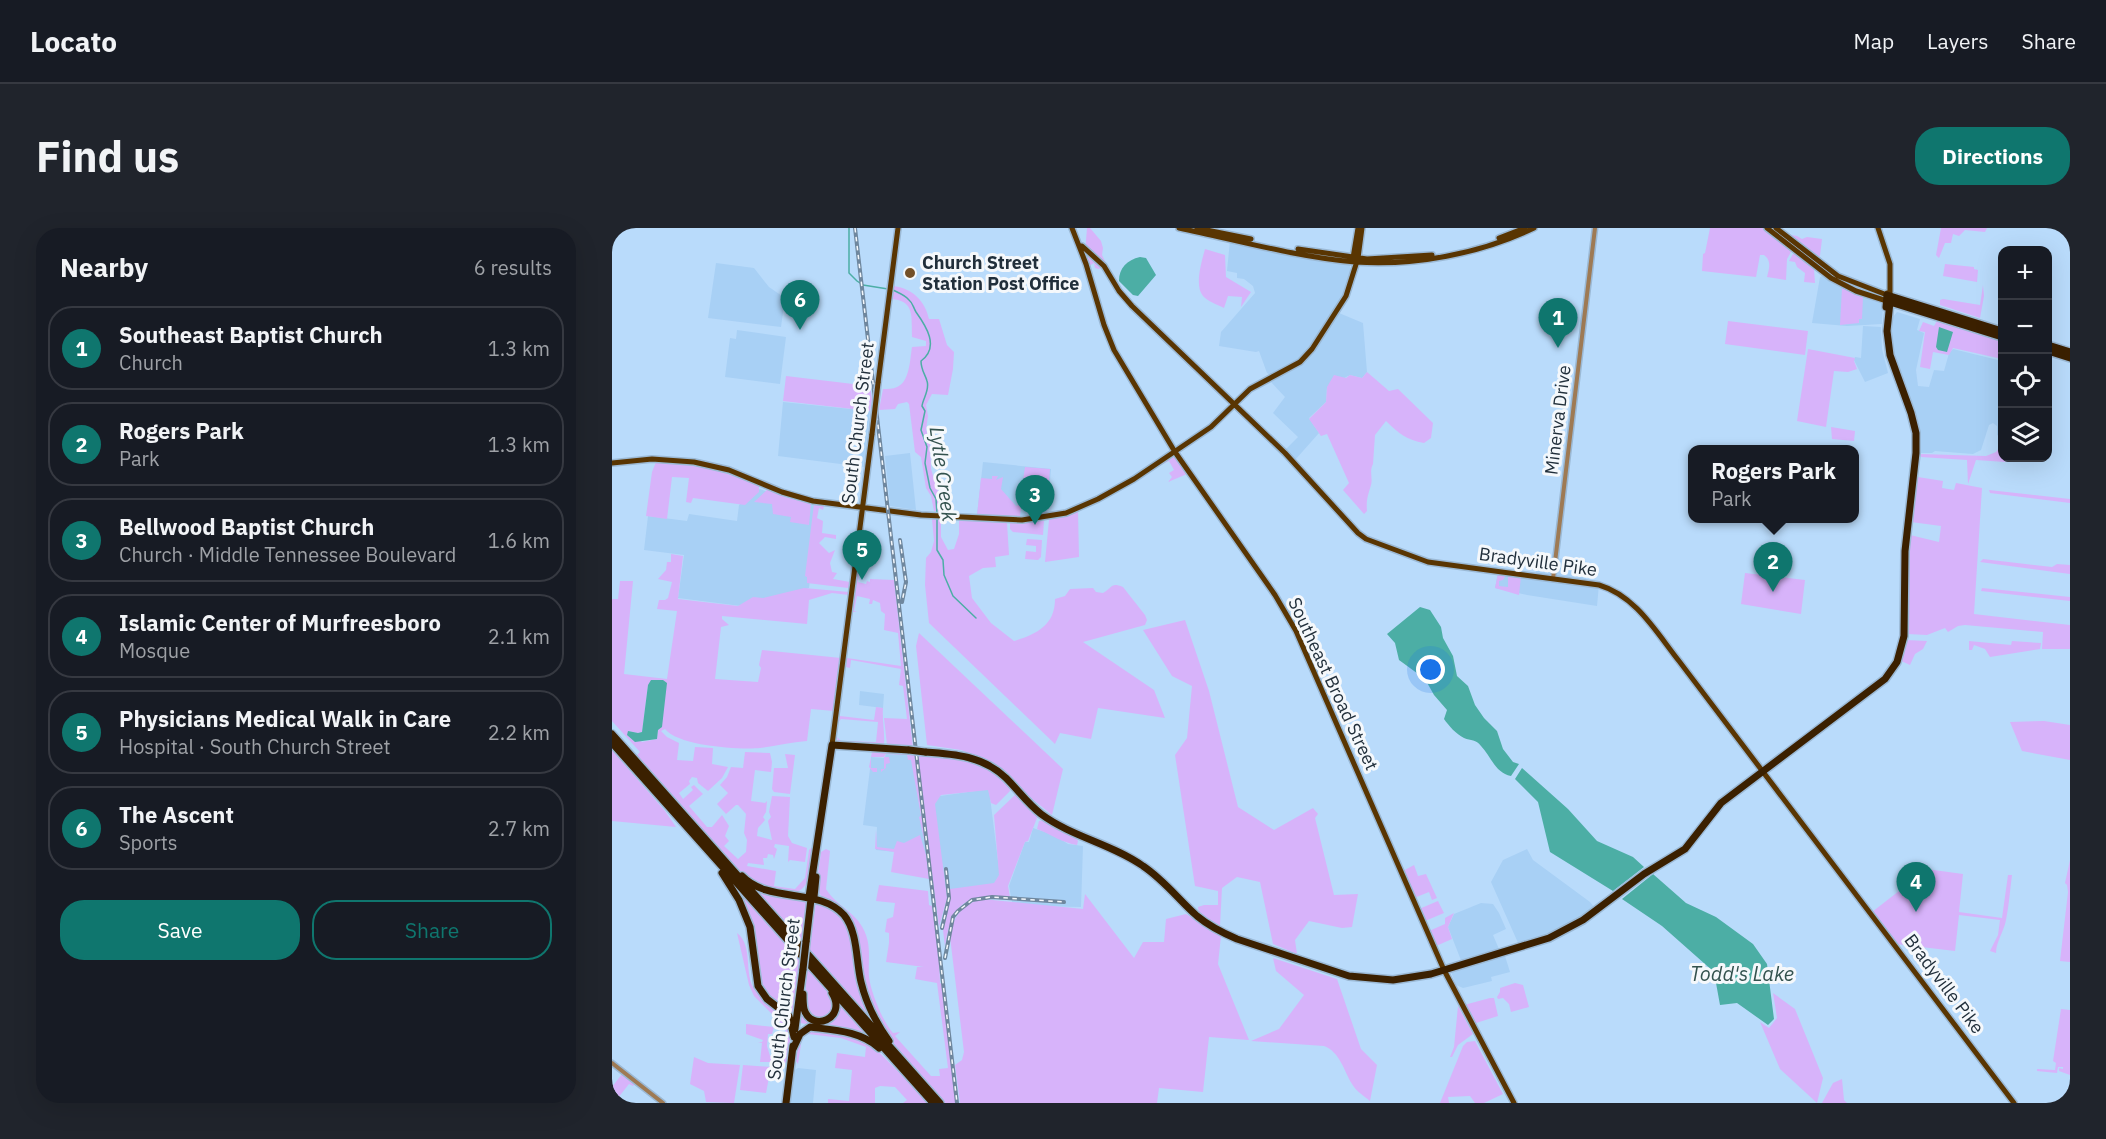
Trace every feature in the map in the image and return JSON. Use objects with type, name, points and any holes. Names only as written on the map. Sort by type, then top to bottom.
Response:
[{"type":"highway","points":[[832,745],[962,755],[989,765],[1006,778],[1034,808],[1050,820],[1142,865],[1196,914],[1222,932],[1341,974],[1369,979],[1407,979],[1536,943],[1561,933],[1583,920],[1644,874],[1672,857],[1686,844],[1713,806],[1879,680],[1891,665],[1900,643],[1903,540],[1913,448],[1909,417],[1886,356],[1884,335],[1889,298],[1998,330]]},
{"type":"highway","points":[[1978,326],[1998,335]]},
{"type":"highway","points":[[2052,347],[2070,356]]},
{"type":"highway","points":[[2052,352],[2070,356]]},
{"type":"highway","points":[[612,734],[689,826],[931,1101]]},
{"type":"highway","points":[[612,743],[940,1103]]},
{"type":"highway","name":"South Church Street","points":[[786,1103],[811,899],[809,897],[832,745]]},
{"type":"highway","name":"South Church Street","points":[[811,899],[814,897],[825,800]]},
{"type":"highway","points":[[689,826],[745,879],[758,888],[811,899],[836,908],[843,914],[849,924],[862,985],[870,1008],[882,1031],[906,1065]]},
{"type":"highway","points":[[689,826],[727,879],[739,900],[750,927],[758,986],[767,999],[789,1016],[794,1037]]},
{"type":"highway","points":[[791,896],[804,890],[811,882]]},
{"type":"highway","points":[[802,973],[804,1008],[808,1016],[815,1020],[829,1019],[836,1007],[836,999],[826,983]]},
{"type":"highway","points":[[796,1022],[800,1026],[849,1032],[874,1044],[931,1101]]},
{"type":"highway","points":[[793,1049],[800,1034],[810,1027]]},
{"type":"main road","name":"South Church Street","points":[[832,745],[898,228]]},
{"type":"main road","name":"Southeast Broad Street","points":[[1072,228],[1114,350],[1175,452],[1276,596],[1296,631],[1444,970],[1514,1103]]},
{"type":"main road","points":[[1179,228],[1306,255],[1408,261],[1450,255],[1499,242],[1534,228]]},
{"type":"main road","points":[[1197,228],[1308,252],[1355,259],[1397,258],[1450,252],[1483,244],[1525,228]]},
{"type":"main road","points":[[612,464],[652,459],[694,462],[741,474],[796,497],[834,505],[942,516],[1022,520],[1066,513],[1098,499],[1175,452],[1212,427],[1234,404],[1257,385],[1292,368],[1305,358],[1346,296],[1352,281],[1360,228]]},
{"type":"main road","points":[[1767,228],[1831,278],[1856,291],[1889,298]]},
{"type":"main road","points":[[1776,228],[1838,276],[1889,298]]},
{"type":"main road","points":[[1876,228],[1888,270],[1889,298]]},
{"type":"main road","name":"Bradyville Pike","points":[[1079,246],[1082,246],[1104,266],[1119,291],[1132,306],[1298,466],[1356,531],[1366,539],[1428,562],[1604,586],[1621,594],[1633,604],[2014,1103]]},
{"type":"street","name":"Minerva Drive","points":[[1553,579],[1595,228]]},
{"type":"street","points":[[612,1063],[663,1103]]},
{"type":"shaded area","points":[[1087,228],[1090,228],[1101,241],[1102,255],[1107,265],[1099,269],[1095,268],[1094,263],[1089,266],[1085,253]]},
{"type":"shaded area","points":[[1710,228],[1764,228],[1791,252],[1787,259],[1786,280],[1767,277],[1769,262],[1764,255],[1760,255],[1756,277],[1702,271],[1703,254]]},
{"type":"shaded area","points":[[1941,228],[1987,228],[1985,232],[1965,230],[1959,236],[1953,234],[1951,243],[1945,243],[1939,258],[1936,255]]},
{"type":"shaded area","points":[[1786,234],[1802,239],[1807,237],[1822,239],[1820,256],[1815,257]]},
{"type":"shaded area","points":[[1230,240],[1350,265],[1350,275],[1338,306],[1302,356],[1292,365],[1270,375],[1267,373],[1259,351],[1219,346],[1221,332],[1255,293],[1253,286],[1244,279],[1237,278],[1237,273],[1227,271]]},
{"type":"shaded area","points":[[1205,249],[1225,255],[1226,277],[1251,292],[1241,307],[1242,297],[1228,296],[1224,308],[1210,301],[1200,292],[1199,280]]},
{"type":"shaded area","points":[[1793,254],[1814,269],[1815,283],[1804,282],[1805,273],[1797,267],[1795,262],[1789,261]]},
{"type":"shaded area","points":[[716,263],[754,268],[769,287],[785,298],[781,327],[708,318]]},
{"type":"shaded area","points":[[1945,264],[1974,267],[1978,270],[1977,282],[1943,276]]},
{"type":"shaded area","points":[[1822,276],[1838,286],[1881,303],[1883,305],[1882,324],[1847,326],[1812,323]]},
{"type":"shaded area","points":[[1983,285],[1984,296],[1980,318],[1940,305],[1940,300],[1943,299],[1980,305]]},
{"type":"shaded area","points":[[894,286],[907,290],[917,297],[925,307],[929,319],[939,319],[947,345],[954,352],[948,395],[932,394],[926,405],[928,416],[926,429],[930,444],[931,469],[941,501],[941,512],[934,511],[931,496],[926,488],[921,457],[915,452],[909,404],[907,402],[898,404],[895,409],[879,410],[883,389],[895,388],[905,380],[912,347],[926,346],[926,341],[912,337],[911,312],[905,303],[892,299]]},
{"type":"shaded area","points":[[1842,288],[1863,297],[1862,319],[1859,319],[1859,323],[1840,325]]},
{"type":"shaded area","points":[[1897,312],[1920,319],[1917,330],[1924,333],[1916,370],[1918,386],[1929,387],[1934,370],[1944,371],[1949,353],[1953,349],[1998,360],[1998,435],[1997,426],[1993,423],[1989,425],[1981,450],[1973,454],[1935,451],[1920,453],[1915,421],[1891,350],[1893,317]]},
{"type":"shaded area","points":[[1339,313],[1363,323],[1367,372],[1362,378],[1350,375],[1327,387],[1326,402],[1309,418],[1319,433],[1295,460],[1285,450],[1298,437],[1273,413],[1285,397],[1270,381],[1302,364],[1313,352]]},
{"type":"shaded area","points":[[1728,321],[1808,331],[1805,355],[1725,344]]},
{"type":"shaded area","points":[[1937,321],[1998,340],[1998,358],[1953,348],[1949,355],[1933,352],[1930,369],[1920,367],[1925,332],[1919,331],[1923,322],[1934,326]]},
{"type":"shaded area","points":[[1863,326],[1881,327],[1882,349],[1888,373],[1865,382],[1854,360],[1855,357],[1861,358]]},
{"type":"shaded area","points":[[737,330],[786,337],[780,384],[725,377],[730,338],[736,339]]},
{"type":"shaded area","points":[[1808,349],[1855,358],[1857,369],[1848,372],[1834,371],[1826,427],[1797,421]]},
{"type":"shaded area","points":[[1367,372],[1389,391],[1398,389],[1433,423],[1431,438],[1424,443],[1403,435],[1386,421],[1375,435],[1367,511],[1364,514],[1343,490],[1349,483],[1327,434],[1321,436],[1309,419],[1326,402],[1327,387],[1334,375],[1362,378]]},
{"type":"shaded area","points":[[786,376],[870,386],[872,399],[870,411],[783,401]]},
{"type":"shaded area","points":[[783,402],[870,411],[864,467],[778,456]]},
{"type":"shaded area","points":[[1831,427],[1855,431],[1854,441],[1832,439]]},
{"type":"shaded area","points":[[1998,449],[1998,462],[1976,460],[1968,484],[1967,460],[1921,457],[1920,454],[1986,456]]},
{"type":"shaded area","points":[[910,453],[916,510],[890,506],[885,456]]},
{"type":"shaded area","points":[[1174,457],[1187,474],[1168,482],[1172,477],[1169,473],[1174,470],[1169,461],[1157,467]]},
{"type":"shaded area","points":[[656,462],[683,464],[719,471],[756,484],[759,486],[759,492],[745,505],[693,498],[691,503],[686,502],[689,478],[672,477],[667,519],[646,516],[652,472]]},
{"type":"shaded area","points":[[983,462],[1051,469],[1047,514],[1024,517],[977,515]]},
{"type":"shaded area","points":[[1025,467],[1050,469],[1048,493],[1040,492],[1042,477],[1037,477],[1036,481],[1023,480]]},
{"type":"shaded area","points":[[992,476],[998,476],[996,480],[1003,477],[1001,489],[1016,506],[1019,505],[1020,516],[977,515],[981,478],[992,479]]},
{"type":"shaded area","points":[[1918,477],[1943,481],[1942,488],[1954,490],[1956,483],[1982,488],[1974,614],[2070,625],[2070,649],[2042,649],[2043,632],[1965,625],[1948,632],[1945,628],[1927,635],[1907,634],[1907,558],[1910,535],[1939,542],[1941,526],[1911,522]]},
{"type":"shaded area","points":[[760,489],[792,501],[818,506],[809,588],[760,604],[741,606],[678,598],[684,555],[644,550],[648,516],[687,521],[689,514],[737,521],[739,505]]},
{"type":"shaded area","points":[[768,489],[785,497],[811,504],[809,525],[790,522],[791,517],[773,514],[772,504],[754,502]]},
{"type":"shaded area","points":[[1989,490],[2070,499],[2070,503],[1990,493]]},
{"type":"shaded area","points":[[814,504],[824,506],[823,510],[819,508],[817,518],[823,521],[822,533],[836,535],[836,539],[825,537],[819,543],[829,553],[835,550],[830,563],[832,572],[837,573],[833,579],[850,582],[848,588],[807,583],[805,576]]},
{"type":"shaded area","points":[[1078,511],[1079,557],[1045,562],[1049,520]]},
{"type":"shaded area","points":[[932,519],[941,520],[941,537],[948,550],[954,549],[959,534],[959,520],[1007,523],[1009,555],[995,557],[996,567],[983,568],[969,576],[972,598],[991,623],[1014,641],[1043,627],[1052,616],[1055,599],[1065,596],[1070,589],[1093,588],[1096,592],[1103,593],[1114,585],[1123,587],[1145,615],[1147,620],[1145,625],[1083,642],[1154,690],[1165,718],[1098,708],[1091,739],[1060,733],[1055,744],[929,623],[925,585],[926,558],[931,552],[934,541]]},
{"type":"shaded area","points":[[1044,521],[1043,535],[1013,532],[1010,529],[1010,523]]},
{"type":"shaded area","points":[[1027,539],[1042,540],[1041,557],[1038,560],[1025,559],[1026,551],[1036,552],[1036,546],[1026,545]]},
{"type":"shaded area","points":[[671,554],[683,556],[678,599],[738,606],[753,597],[763,598],[804,588],[849,592],[849,595],[832,593],[809,600],[807,624],[722,616],[722,619],[729,625],[721,627],[715,679],[758,682],[762,650],[841,658],[834,711],[811,709],[807,741],[760,748],[739,748],[695,743],[672,735],[665,729],[661,731],[679,743],[677,760],[693,761],[695,747],[713,748],[712,764],[728,767],[722,778],[708,791],[698,783],[697,778],[692,777],[690,784],[679,793],[683,799],[693,790],[691,787],[694,785],[703,794],[689,806],[707,827],[712,827],[722,815],[729,826],[725,836],[729,841],[724,846],[738,859],[746,852],[747,840],[744,833],[746,814],[736,805],[726,814],[717,804],[728,793],[720,785],[727,777],[731,767],[743,768],[745,752],[770,753],[771,772],[755,770],[751,801],[765,803],[767,801],[763,817],[765,820],[758,828],[757,836],[772,840],[768,821],[771,817],[769,812],[772,796],[790,797],[788,836],[792,843],[807,848],[805,862],[790,860],[788,862],[789,846],[775,844],[774,847],[777,849],[774,859],[773,855],[768,854],[767,858],[763,858],[764,865],[748,863],[747,866],[776,871],[774,886],[795,889],[805,878],[809,850],[813,849],[809,878],[801,889],[794,893],[784,893],[764,886],[740,871],[635,757],[640,752],[612,721],[612,599],[618,599],[620,581],[633,581],[624,674],[667,679],[677,611],[657,609],[659,600],[668,598],[672,582],[658,579],[666,570],[667,562],[671,562]],"holes":[[[648,685],[658,730],[657,739],[642,742],[628,731],[642,732]]]},
{"type":"shaded area","points":[[1555,558],[1588,562],[1584,581],[1599,584],[1597,606],[1495,588],[1498,573],[1535,577],[1538,559],[1554,561]]},
{"type":"shaded area","points":[[1983,559],[2052,567],[2057,564],[2070,565],[2070,574],[1980,562]]},
{"type":"shaded area","points":[[859,572],[858,582],[866,584],[867,581],[870,582],[870,579],[894,580],[913,748],[887,745],[884,718],[907,719],[903,686],[899,685],[901,669],[851,660],[850,668],[846,667],[847,658],[901,666],[898,633],[884,630],[885,614],[881,611],[880,603],[873,600],[872,604],[869,604],[870,599],[857,596],[854,611],[857,612],[852,612]]},
{"type":"shaded area","points":[[1498,573],[1506,575],[1503,580],[1499,581],[1499,586],[1508,587],[1508,574],[1521,576],[1519,595],[1495,588]]},
{"type":"shaded area","points":[[1745,573],[1805,580],[1801,614],[1741,604]]},
{"type":"shaded area","points":[[1982,588],[2070,597],[2070,601],[1981,591]]},
{"type":"shaded area","points":[[1185,620],[1209,691],[1238,807],[1274,830],[1313,808],[1318,814],[1315,818],[1334,895],[1358,894],[1352,927],[1342,928],[1309,921],[1295,940],[1297,954],[1273,944],[1260,882],[1237,877],[1222,888],[1220,926],[1199,913],[1198,907],[1218,905],[1218,891],[1195,886],[1175,755],[1187,738],[1192,686],[1172,676],[1143,630]]},
{"type":"shaded area","points":[[919,633],[1063,769],[1052,815],[1026,794],[1004,770],[985,759],[961,750],[927,745],[916,646]]},
{"type":"shaded area","points":[[1906,640],[1927,641],[1923,649],[1915,654],[1910,665],[1899,660]]},
{"type":"shaded area","points":[[1969,641],[2011,645],[2012,641],[2041,643],[2040,649],[1990,657],[1985,649],[1974,645],[1972,650],[1969,650]]},
{"type":"shaded area","points":[[860,691],[884,694],[883,708],[859,705]]},
{"type":"shaded area","points":[[876,707],[883,708],[884,745],[838,741],[837,737],[841,741],[876,742],[878,722],[841,719],[839,722],[840,716],[874,720]]},
{"type":"shaded area","points":[[2044,721],[2070,725],[2070,760],[2022,751],[2010,722]]},
{"type":"shaded area","points":[[612,750],[665,811],[676,827],[612,821]]},
{"type":"shaded area","points":[[875,751],[962,758],[990,770],[1009,787],[1010,791],[996,805],[991,803],[988,790],[941,795],[935,804],[947,898],[939,927],[932,874],[919,817],[921,816],[911,760],[908,760],[907,755],[886,754],[884,757],[871,757],[872,752]]},
{"type":"shaded area","points":[[886,752],[914,754],[927,855],[876,850],[877,827],[863,825],[870,769],[877,769],[871,768],[871,757],[885,758]]},
{"type":"shaded area","points":[[785,754],[795,755],[790,794],[774,792],[772,789],[774,768],[788,768]]},
{"type":"shaded area","points":[[871,757],[871,768],[877,768],[877,772],[873,772],[869,767]]},
{"type":"shaded area","points":[[884,757],[889,757],[890,763],[886,764],[886,768],[881,772],[881,769],[884,769]]},
{"type":"shaded area","points":[[989,789],[1000,877],[994,885],[946,892],[933,797]]},
{"type":"shaded area","points":[[1016,794],[1036,813],[1037,818],[1008,886],[1010,897],[982,897],[964,904],[952,919],[945,947],[943,930],[950,889],[994,883],[999,875],[994,815]]},
{"type":"shaded area","points":[[1044,820],[1074,836],[1078,841],[1077,845],[1037,829],[1039,821]]},
{"type":"shaded area","points":[[1033,828],[1054,835],[1068,844],[1083,846],[1081,907],[1034,906],[1012,902],[1009,886],[1025,842],[1029,842]]},
{"type":"shaded area","points":[[876,830],[877,847],[894,849],[897,841],[904,843],[920,835],[926,855],[929,879],[891,872],[894,852],[875,849]]},
{"type":"shaded area","points":[[826,849],[830,851],[826,889],[863,927],[868,945],[870,984],[882,1015],[893,1033],[900,1032],[895,1036],[931,1076],[940,1076],[939,1069],[948,1068],[937,983],[915,979],[917,967],[924,967],[886,962],[889,933],[885,932],[887,919],[893,917],[895,903],[876,901],[879,885],[928,891],[939,956],[940,983],[942,984],[956,1103],[944,1103],[899,1052],[879,1024],[866,989],[861,966],[859,938],[855,927],[846,915],[820,894],[818,889],[821,852]]},
{"type":"shaded area","points":[[1527,849],[1533,860],[1595,908],[1550,935],[1519,945],[1491,882],[1503,860]]},
{"type":"shaded area","points":[[2070,860],[2070,962],[2060,961],[2068,892],[2065,883]]},
{"type":"shaded area","points":[[1414,865],[1418,876],[1426,874],[1437,898],[1432,900],[1429,892],[1414,898],[1403,871]]},
{"type":"shaded area","points":[[1912,867],[1963,874],[1959,912],[2002,918],[2008,875],[2012,875],[2006,920],[1996,953],[1990,951],[1998,935],[2000,920],[1959,915],[1955,951],[1896,944],[1872,912],[1899,891],[1908,898]]},
{"type":"shaded area","points":[[744,881],[766,893],[807,902],[802,939],[799,941]]},
{"type":"shaded area","points":[[732,883],[800,959],[793,1019],[770,998],[761,984],[751,933]]},
{"type":"shaded area","points":[[1085,894],[1134,958],[1143,942],[1164,942],[1166,919],[1186,914],[1221,936],[1218,964],[1249,1040],[1209,1037],[1203,1092],[1159,1088],[1157,1103],[960,1103],[955,1065],[962,1060],[964,1052],[950,937],[956,918],[969,904],[982,899],[1083,909]]},
{"type":"shaded area","points":[[1438,901],[1444,913],[1425,921],[1419,909]]},
{"type":"shaded area","points":[[816,902],[847,919],[859,972],[882,1032],[809,953]]},
{"type":"shaded area","points":[[1481,903],[1493,904],[1506,929],[1493,935],[1502,956],[1505,956],[1510,972],[1491,977],[1492,981],[1463,988],[1456,985],[1451,972],[1464,968],[1448,927],[1454,914]]},
{"type":"shaded area","points":[[1454,913],[1448,927],[1452,939],[1436,946],[1429,931],[1445,924],[1445,918]]},
{"type":"shaded area","points":[[737,933],[745,945],[751,983],[759,995],[784,1016],[790,1028],[787,1061],[784,1064],[782,1063],[786,1028],[754,996],[749,985]]},
{"type":"shaded area","points":[[1273,958],[1337,979],[1361,1049],[1377,1065],[1370,1101],[1354,1087],[1341,1062],[1324,1046],[1251,1041],[1279,1029],[1304,995],[1276,971]]},
{"type":"shaded area","points":[[807,967],[832,996],[835,1008],[827,1018],[813,1018],[805,1004]]},
{"type":"shaded area","points":[[1515,983],[1523,985],[1529,1007],[1511,1012],[1509,1004],[1503,998],[1498,999],[1497,997],[1500,988]]},
{"type":"shaded area","points":[[1773,993],[1795,1009],[1823,1078],[1817,1103],[1780,1069],[1760,1022],[1769,1028],[1777,1018]]},
{"type":"shaded area","points":[[1494,998],[1498,1016],[1473,1024],[1464,1005]]},
{"type":"shaded area","points":[[838,1002],[873,1040],[845,1030],[800,1023],[802,1010],[806,1016],[827,1021]]},
{"type":"shaded area","points":[[1458,1006],[1473,1034],[1458,1045],[1450,1057],[1454,1047]]},
{"type":"shaded area","points":[[2061,1009],[2070,1010],[2070,1075],[2059,1071],[2059,1068],[2063,1069],[2063,1067],[2058,1067],[2057,1073],[2037,1071],[2037,1069],[2055,1070],[2056,1063],[2053,1061]]},
{"type":"shaded area","points":[[746,1024],[774,1027],[772,1034],[768,1034],[767,1046],[770,1056],[775,1056],[778,1062],[760,1062],[762,1043],[758,1043],[763,1040],[746,1034]]},
{"type":"shaded area","points":[[811,1028],[851,1034],[875,1048],[929,1103],[903,1103],[907,1100],[895,1087],[880,1086],[875,1088],[875,1103],[828,1103],[828,1099],[849,1101],[852,1070],[835,1068],[837,1053],[865,1057],[866,1047],[841,1038],[808,1034],[802,1038],[798,1064],[796,1061],[799,1038]]},
{"type":"shaded area","points":[[1475,1041],[1503,1094],[1484,1103],[1475,1103],[1470,1096],[1448,1097],[1449,1103],[1440,1103],[1463,1046],[1467,1042]]},
{"type":"shaded area","points":[[694,1057],[708,1063],[740,1065],[734,1103],[706,1102],[704,1091],[690,1084]]},
{"type":"shaded area","points":[[743,1065],[771,1067],[766,1093],[740,1090]]},
{"type":"shaded area","points":[[798,1068],[816,1070],[813,1103],[790,1103],[795,1070]]},
{"type":"shaded area","points":[[622,1074],[635,1084],[633,1086],[629,1084],[612,1103],[612,1087]]},
{"type":"shaded area","points":[[1842,1079],[1844,1100],[1847,1103],[1822,1103],[1833,1083]]},
{"type":"water","points":[[1140,257],[1146,258],[1156,275],[1138,296],[1133,295],[1119,281],[1120,272],[1125,265]]},
{"type":"water","points":[[1939,327],[1953,332],[1947,352],[1938,350],[1936,347]]},
{"type":"water","points":[[1420,607],[1430,610],[1441,627],[1443,638],[1453,656],[1457,676],[1468,686],[1475,705],[1497,731],[1503,749],[1513,762],[1519,764],[1511,776],[1497,768],[1477,742],[1464,738],[1453,730],[1444,719],[1447,710],[1434,695],[1425,679],[1399,660],[1395,643],[1387,634]]},
{"type":"water","points":[[651,680],[663,680],[667,683],[662,727],[658,730],[657,739],[635,742],[627,735],[628,731],[642,732],[648,685]]},
{"type":"water","points":[[1522,768],[1568,809],[1597,841],[1633,857],[1644,867],[1613,891],[1550,852],[1538,802],[1515,779]]},
{"type":"water","name":"Todd's Lake","points":[[1653,874],[1686,903],[1716,917],[1753,944],[1767,964],[1774,1019],[1768,1025],[1737,1003],[1720,1005],[1714,972],[1662,926],[1622,899]]},
{"type":"waterway","name":"Lytle Creek","points":[[849,228],[849,273],[863,285],[888,289]]},
{"type":"waterway","name":"Lytle Creek","points":[[893,290],[904,295],[911,302],[929,336],[930,349],[921,361],[928,384],[922,406],[925,411],[921,430],[927,447],[925,463],[930,488],[936,499],[937,514]]},
{"type":"waterway","name":"Lytle Creek","points":[[937,518],[937,550],[943,560],[944,575],[953,596],[976,618]]},
{"type":"railway","points":[[855,228],[957,1103]]},
{"type":"railway","points":[[900,540],[906,582],[902,602]]},
{"type":"railway","points":[[942,928],[949,898],[946,869]]},
{"type":"railway","points":[[945,958],[953,917],[972,900],[992,897],[1064,902]]},
{"type":"place","name":"Church Street Station Post Office","points":[[910,273]]},
{"type":"place","name":"The Ascent","points":[[800,330]]},
{"type":"place","name":"Southeast Baptist Church","points":[[1558,348]]},
{"type":"place","name":"Bellwood Baptist Church","points":[[1035,525]]},
{"type":"place","name":"Physicians Medical Walk in Care","points":[[862,580]]},
{"type":"place","name":"Rogers Park","points":[[1773,592]]},
{"type":"place","name":"Islamic Center of Murfreesboro","points":[[1916,912]]}]
